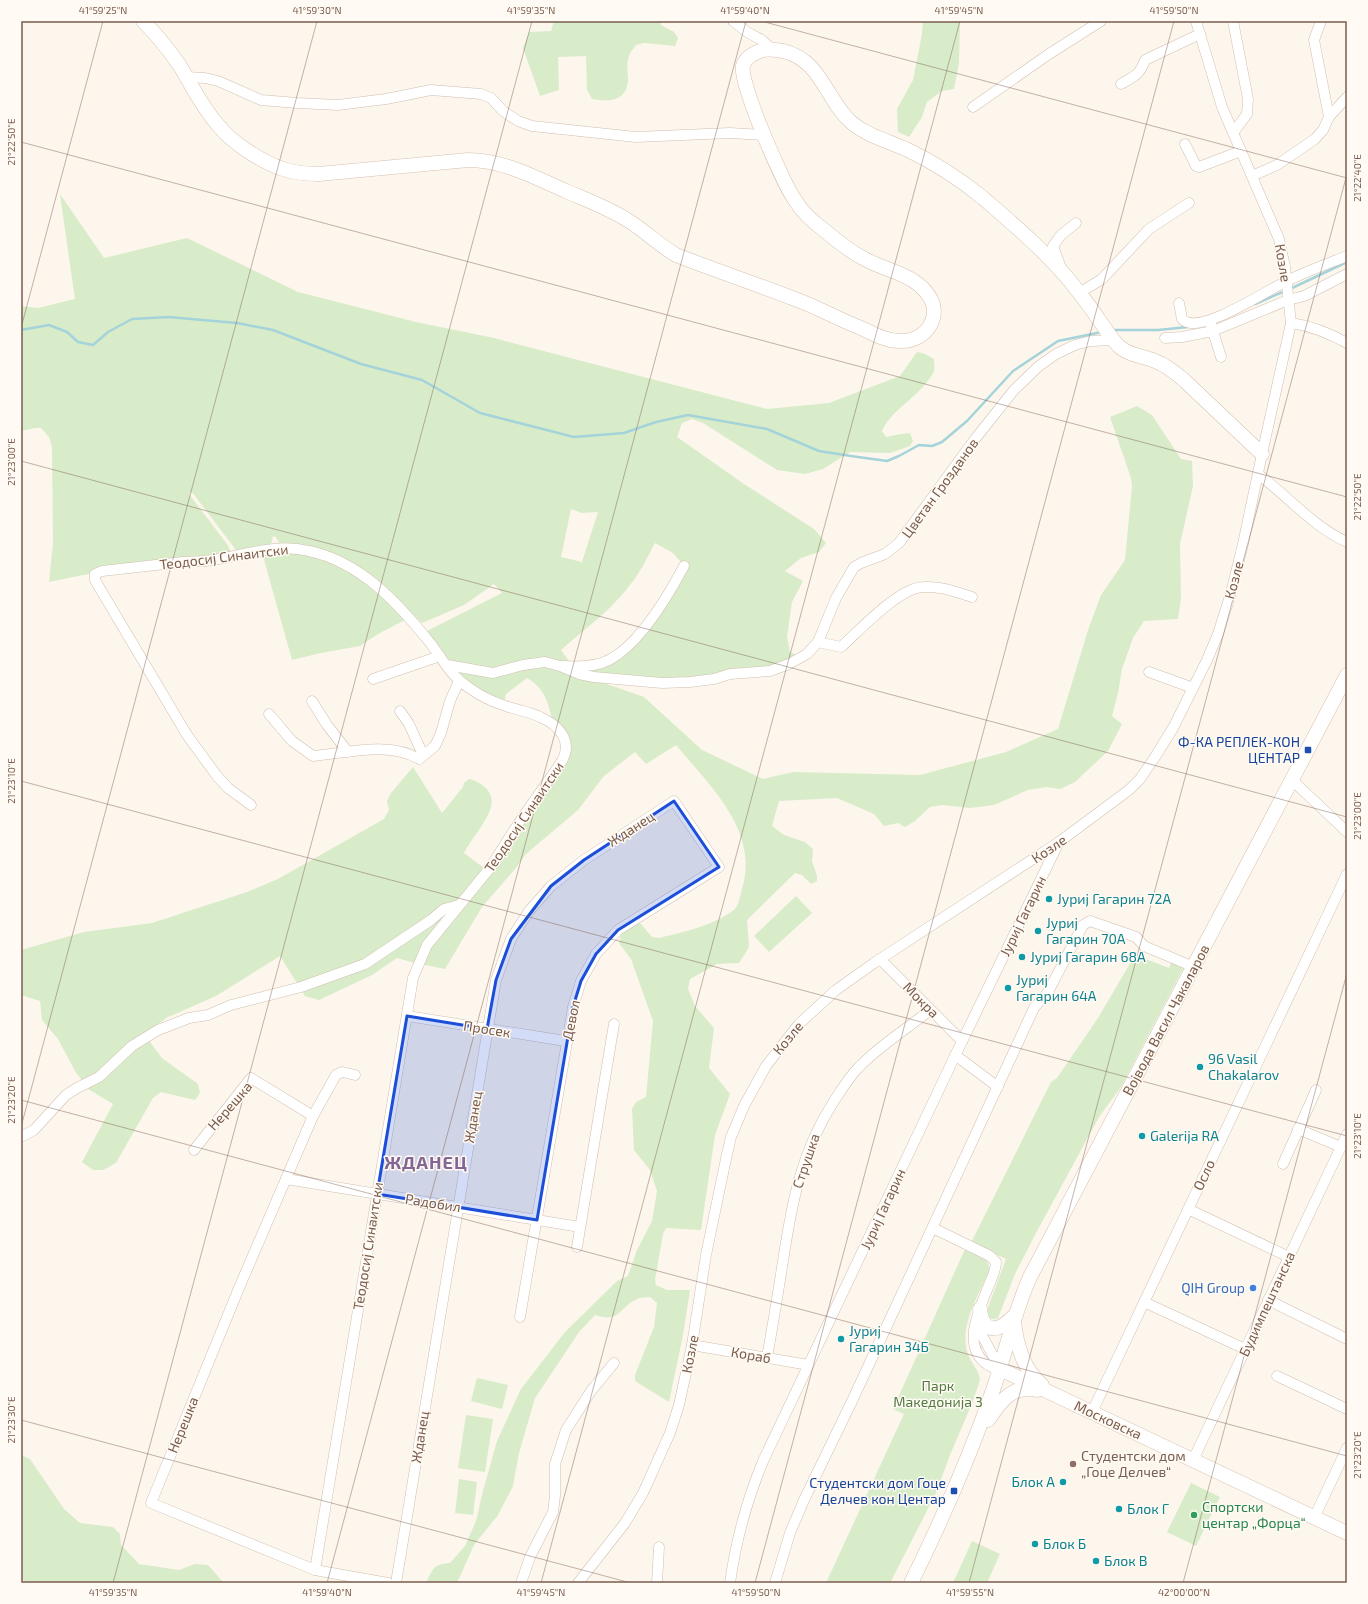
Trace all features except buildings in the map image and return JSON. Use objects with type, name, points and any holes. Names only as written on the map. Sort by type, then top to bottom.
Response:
[{"type":"street","points":[[143,21],[165,45],[218,126],[234,141],[264,161],[283,169],[301,174],[319,174],[468,160],[494,162],[516,169],[614,212],[631,222],[676,255],[801,302],[891,341],[910,342],[919,338],[928,330],[934,318],[933,306],[927,293],[914,281],[894,271],[865,260],[824,231],[808,217],[794,200],[787,187],[746,90],[742,73],[743,62],[751,55],[762,50],[771,49],[789,53],[804,60],[816,71],[841,112],[849,121],[859,128],[905,148],[934,164],[979,195],[1038,247],[1062,271],[1091,308],[1113,340],[1121,348],[1132,354],[1158,362],[1185,380],[1262,454]]},
{"type":"street","points":[[733,21],[747,32],[762,40],[771,49]]},
{"type":"street","points":[[973,108],[1049,54],[1101,21]]},
{"type":"street","name":"Козле","points":[[578,1583],[625,1523],[646,1487],[670,1433],[679,1405],[692,1345],[706,1254],[721,1175],[731,1137],[751,1092],[774,1054],[809,1013],[836,990],[880,959],[1059,842],[1118,800],[1140,779],[1173,728],[1218,634],[1242,551],[1291,323],[1283,252],[1279,239],[1222,107],[1196,21]]},
{"type":"street","points":[[1232,21],[1248,99],[1247,114],[1233,133]]},
{"type":"street","points":[[1321,21],[1314,40],[1329,117]]},
{"type":"street","points":[[1121,84],[1142,70],[1145,60],[1200,34]]},
{"type":"street","points":[[186,77],[205,78],[218,81],[261,100],[297,104],[338,105],[386,99],[431,90],[481,94],[491,98],[503,110],[518,121],[532,126],[636,137],[730,133],[765,135]]},
{"type":"street","points":[[1252,176],[1277,165],[1315,139],[1323,130],[1329,117],[1347,98]]},
{"type":"street","points":[[1185,144],[1196,166],[1199,167],[1241,151]]},
{"type":"street","points":[[1079,293],[1102,279],[1149,229],[1189,203]]},
{"type":"street","points":[[1062,271],[1053,246],[1062,235],[1076,223]]},
{"type":"street","points":[[1179,303],[1182,319],[1187,322],[1198,323],[1210,320],[1252,302],[1286,281],[1347,256]]},
{"type":"street","points":[[1165,338],[1182,337],[1213,331],[1288,300],[1304,296],[1347,274]]},
{"type":"street","points":[[1210,320],[1221,357]]},
{"type":"street","points":[[1291,323],[1322,331],[1347,343]]},
{"type":"street","name":"Цветан Грозданов","points":[[818,642],[836,598],[854,567],[885,554],[899,543],[975,439],[1014,390],[1039,366],[1056,354],[1076,345],[1091,341],[1113,340]]},
{"type":"street","points":[[1258,474],[1277,488],[1289,501],[1325,530],[1347,542]]},
{"type":"street","name":"Теодосиј Синаитски","points":[[251,805],[228,788],[217,776],[187,735],[95,580],[95,574],[110,570],[212,560],[275,548],[310,551],[340,562],[376,584],[407,615],[459,681],[489,700],[504,706],[540,716],[554,725],[562,734],[567,748],[566,754],[562,761],[518,824],[490,868],[427,945],[413,978],[315,1570]]},
{"type":"street","points":[[447,665],[493,673],[539,662],[573,667],[598,664],[609,660],[620,652],[636,636],[658,610],[684,566]]},
{"type":"street","points":[[560,666],[573,672],[594,677],[662,683],[690,682],[714,679],[730,674],[770,671],[789,664],[807,654],[818,642],[841,647],[875,615],[911,589],[923,587],[943,588],[972,597]]},
{"type":"street","points":[[373,679],[440,656]]},
{"type":"street","points":[[1149,672],[1193,688]]},
{"type":"street","name":"Војвода Васил Чакаларов","points":[[975,1438],[1000,1369],[1014,1316],[1028,1282],[1347,676]]},
{"type":"street","points":[[269,714],[292,742],[313,756],[378,749],[400,751],[419,759],[435,746],[441,733],[450,701],[459,681]]},
{"type":"street","points":[[312,701],[327,725],[348,752]]},
{"type":"street","points":[[400,711],[409,724],[423,755]]},
{"type":"street","points":[[1292,780],[1347,832]]},
{"type":"street","name":"Жданец","points":[[396,1583],[496,980],[511,939],[529,911],[551,886],[584,860],[674,801]]},
{"type":"street","name":"Девол","points":[[520,1317],[566,1041],[573,1007],[581,981],[596,954],[618,930],[719,868],[674,801]]},
{"type":"street","name":"Јуриј Гагарин","points":[[730,1583],[739,1532],[751,1492],[764,1459],[955,1055],[1059,842]]},
{"type":"street","name":"Осло","points":[[1092,1412],[1347,874]]},
{"type":"street","points":[[21,1137],[34,1130],[66,1096],[77,1088],[100,1077],[132,1046],[158,1030],[189,1018],[208,1015],[230,1005],[301,987],[365,964],[431,920],[444,909],[459,905]]},
{"type":"street","points":[[776,1583],[790,1533],[804,1500],[933,1228],[1036,1004],[1048,992],[1083,924],[1090,921],[1136,937],[1144,946],[1194,967]]},
{"type":"street","name":"Мокра","points":[[880,959],[962,1041]]},
{"type":"street","name":"Струшка","points":[[767,1357],[797,1182],[817,1128],[848,1080],[859,1067],[871,1055],[930,1010]]},
{"type":"street","name":"Просек","points":[[407,1016],[566,1041]]},
{"type":"street","points":[[577,1247],[614,1024]]},
{"type":"street","points":[[955,1055],[998,1087]]},
{"type":"street","name":"Нерешка","points":[[355,1075],[342,1072],[336,1075],[313,1116],[150,1503],[315,1570],[388,1583]]},
{"type":"street","name":"Нерешка","points":[[194,1150],[251,1078],[313,1116]]},
{"type":"street","points":[[1283,1164],[1316,1090]]},
{"type":"street","points":[[1298,1129],[1341,1147]]},
{"type":"street","name":"Будимпештанска","points":[[1194,1460],[1347,1134]]},
{"type":"street","name":"Радобил","points":[[286,1179],[580,1227]]},
{"type":"street","points":[[1188,1209],[1289,1257]]},
{"type":"street","points":[[933,1228],[994,1260],[996,1264],[978,1313],[983,1337],[1000,1369]]},
{"type":"street","points":[[1268,1300],[1347,1339]]},
{"type":"street","points":[[1144,1302],[1245,1349]]},
{"type":"street","points":[[978,1313],[985,1325],[991,1328],[998,1328],[1004,1325],[1014,1316]]},
{"type":"street","points":[[1014,1316],[1017,1338],[1024,1362],[1031,1375],[1049,1392]]},
{"type":"street","name":"Кораб","points":[[692,1345],[809,1365]]},
{"type":"street","points":[[521,1583],[530,1556],[553,1512],[555,1496],[555,1464],[566,1430],[591,1391],[614,1363]]},
{"type":"street","name":"Московска","points":[[1000,1369],[1347,1533]]},
{"type":"street","points":[[1277,1376],[1347,1409]]},
{"type":"street","points":[[912,1582],[942,1519],[975,1438],[998,1405],[1010,1393],[1022,1389],[1033,1389],[1049,1392]]},
{"type":"street","points":[[1314,1518],[1347,1448]]},
{"type":"street","points":[[657,1583],[659,1547]]},
{"type":"highlighted area","points":[[674,801],[719,867],[618,930],[596,954],[581,981],[573,1007],[537,1220],[377,1194],[407,1016],[487,1029],[496,980],[511,939],[551,886],[584,860]]},
{"type":"green space","points":[[554,21],[660,21],[661,25],[674,32],[678,38],[675,46],[644,43],[636,45],[630,53],[628,59],[627,88],[620,97],[610,100],[592,99],[587,90],[586,56],[558,57],[559,90],[540,96],[523,48],[529,32],[551,31]]},
{"type":"green space","points":[[923,21],[960,21],[959,63],[954,89],[942,91],[927,102],[922,117],[909,137],[898,132],[897,109],[913,80]]},
{"type":"green space","points":[[60,194],[104,258],[187,238],[298,292],[416,322],[494,338],[767,409],[829,403],[900,376],[917,352],[934,359],[934,371],[929,380],[893,415],[882,431],[886,437],[910,433],[913,441],[910,446],[890,453],[850,452],[823,469],[805,474],[777,470],[703,423],[692,419],[682,423],[677,437],[744,484],[814,529],[826,543],[819,552],[801,558],[785,571],[803,581],[792,602],[787,637],[790,652],[801,657],[789,664],[714,679],[601,682],[644,697],[702,750],[763,779],[793,772],[920,775],[1006,752],[1058,729],[1088,630],[1101,595],[1125,560],[1132,486],[1131,478],[1110,417],[1137,406],[1152,415],[1181,459],[1192,461],[1193,486],[1180,544],[1181,599],[1178,619],[1144,621],[1133,638],[1122,669],[1112,716],[1122,724],[1108,751],[1075,782],[1060,789],[1046,787],[1028,790],[994,805],[970,808],[942,805],[930,807],[915,821],[905,827],[898,823],[884,826],[874,814],[837,798],[779,801],[772,826],[784,835],[805,842],[813,849],[812,861],[817,876],[817,881],[811,884],[802,875],[795,873],[747,920],[749,947],[739,963],[717,964],[690,979],[688,989],[695,1006],[714,1028],[709,1068],[730,1094],[715,1135],[701,1230],[666,1228],[663,1234],[655,1280],[656,1285],[667,1290],[690,1290],[683,1335],[669,1402],[635,1381],[635,1375],[654,1327],[657,1303],[650,1297],[640,1298],[631,1303],[615,1316],[603,1317],[595,1315],[579,1332],[535,1398],[519,1453],[513,1486],[498,1515],[474,1545],[457,1583],[426,1583],[434,1568],[450,1563],[465,1546],[476,1521],[497,1441],[521,1389],[565,1332],[617,1281],[628,1276],[637,1250],[652,1221],[657,1191],[650,1170],[634,1150],[632,1109],[636,1102],[646,1097],[653,1021],[631,959],[619,943],[621,934],[638,923],[641,924],[652,937],[659,938],[709,924],[727,915],[735,909],[742,889],[746,868],[744,848],[738,828],[728,810],[703,776],[676,745],[646,764],[635,752],[604,776],[578,810],[526,854],[482,907],[445,969],[397,958],[372,975],[319,1000],[305,996],[280,956],[216,996],[166,1018],[151,1030],[150,1042],[162,1058],[198,1084],[200,1093],[195,1100],[161,1092],[153,1098],[116,1163],[103,1170],[93,1170],[82,1162],[113,1104],[88,1089],[75,1071],[58,1039],[42,1020],[40,1001],[21,995],[21,950],[84,932],[152,923],[247,892],[278,879],[384,819],[389,810],[387,801],[391,793],[413,767],[442,813],[463,787],[464,783],[469,779],[483,785],[489,792],[492,802],[489,813],[464,853],[488,871],[566,754],[555,729],[546,698],[534,683],[527,678],[506,694],[504,702],[476,693],[423,633],[502,593],[494,584],[464,605],[422,623],[379,582],[302,545],[279,543],[276,537],[273,536],[271,544],[236,550],[192,492],[189,494],[227,544],[233,556],[83,575],[49,582],[53,543],[52,447],[49,437],[41,428],[21,431],[21,306],[38,308],[75,299]],"holes":[[[571,509],[582,513],[598,512],[582,562],[561,557]],[[655,543],[673,553],[684,566],[628,645],[589,666],[573,667],[561,650],[599,617],[625,591],[639,572]]]},
{"type":"green space","points":[[286,553],[322,559],[355,575],[374,589],[405,620],[378,634],[360,646],[292,660],[263,556]]},
{"type":"green space","points":[[796,896],[812,913],[769,952],[754,936]]},
{"type":"green space","points":[[1135,955],[1169,968],[1172,961],[1184,967],[1121,1087],[1099,1117],[1036,1233],[1015,1274],[998,1318],[991,1318],[986,1313],[1006,1259],[971,1243],[1051,1082],[1057,1078],[1098,1018]]},
{"type":"green space","name":"Парк Македонија 3","points":[[965,1249],[985,1259],[989,1266],[989,1271],[971,1310],[965,1341],[967,1352],[978,1372],[980,1380],[936,1493],[890,1583],[826,1583],[904,1414],[893,1409]]},
{"type":"green space","points":[[477,1378],[508,1385],[502,1409],[471,1401]]},
{"type":"green space","points":[[466,1415],[493,1419],[485,1472],[458,1468]]},
{"type":"green space","points":[[21,1455],[30,1459],[64,1509],[80,1523],[113,1527],[120,1534],[121,1545],[139,1564],[179,1570],[195,1564],[208,1565],[224,1583],[27,1583],[21,1578]]},
{"type":"green space","points":[[459,1479],[477,1482],[473,1515],[455,1513]]},
{"type":"green space","name":"Спортски центар „Форца“","points":[[1191,1483],[1220,1497],[1196,1546],[1167,1532]]},
{"type":"green space","points":[[972,1541],[1000,1554],[987,1583],[953,1583]]},
{"type":"waterway","points":[[1290,289],[1347,262]]},
{"type":"waterway","points":[[1255,304],[1285,291]]},
{"type":"waterway","points":[[21,330],[49,325],[67,332],[78,342],[93,345],[108,332],[132,319],[168,317],[237,323],[273,330],[361,364],[422,380],[480,413],[574,437],[624,433],[656,422],[688,415],[767,429],[819,451],[887,461],[919,445],[932,446],[942,442],[967,421],[1013,371],[1058,341],[1102,332]]},
{"type":"waterway","points":[[1111,330],[1158,330],[1188,327]]},
{"type":"place","name":"Ф-КА РЕПЛЕК-КОН ЦЕНТАР","points":[[1308,750]]},
{"type":"place","name":"Јуриј Гагарин 72А","points":[[1049,899]]},
{"type":"place","name":"Јуриј Гагарин 70А","points":[[1038,931]]},
{"type":"place","name":"Јуриј Гагарин 68А","points":[[1022,957]]},
{"type":"place","name":"Јуриј Гагарин 64А","points":[[1008,988]]},
{"type":"place","name":"96 Vasil Chakalarov","points":[[1200,1067]]},
{"type":"place","name":"Galerija RA","points":[[1142,1136]]},
{"type":"place","name":"QIH Group","points":[[1253,1288]]},
{"type":"place","name":"Јуриј Гагарин 34Б","points":[[841,1339]]},
{"type":"place","name":"Студентски дом „Гоце Делчев“","points":[[1073,1464]]},
{"type":"place","name":"Блок А","points":[[1063,1482]]},
{"type":"place","name":"Студентски дом Гоце Делчев кон Центар","points":[[954,1491]]},
{"type":"place","name":"Блок Г","points":[[1119,1509]]},
{"type":"place","name":"Спортски центар „Форца“","points":[[1194,1515]]},
{"type":"place","name":"Блок Б","points":[[1035,1544]]},
{"type":"place","name":"Блок В","points":[[1096,1561]]},
{"type":"district","name":"ЖДАНЕЦ","points":[[426,1163]]}]
